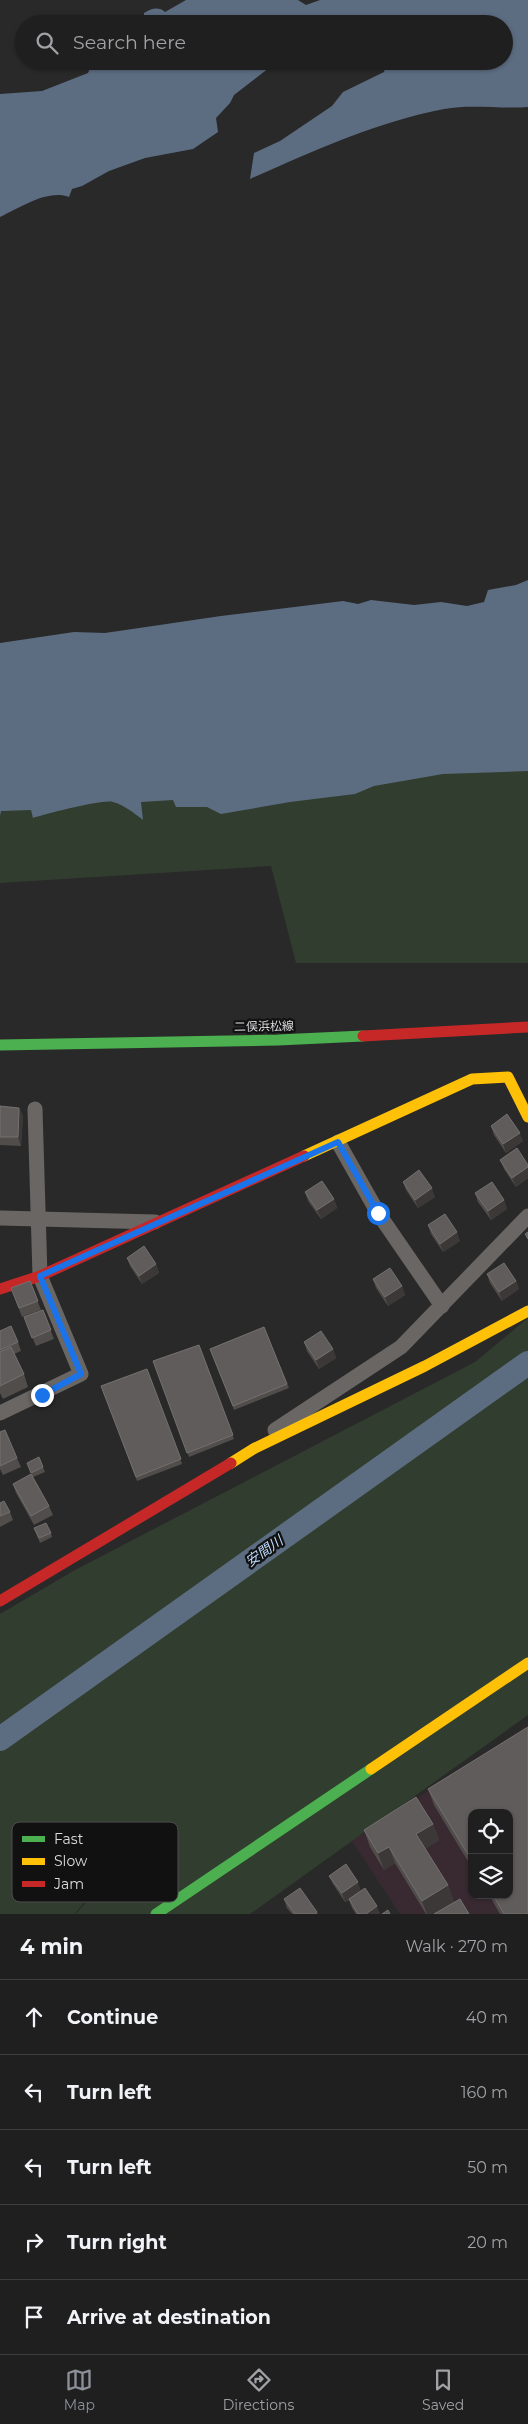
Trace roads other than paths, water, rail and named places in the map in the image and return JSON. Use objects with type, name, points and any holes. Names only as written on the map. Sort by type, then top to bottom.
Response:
[{"type":"street","name":"二俣浜松線","points":[[0,1045],[278,1040],[528,1027]]},
{"type":"street","points":[[0,1289],[40,1276],[472,1080],[508,1077],[528,1117]]},
{"type":"street","points":[[0,1413],[81,1374],[40,1276],[36,1110]]},
{"type":"street","points":[[338,1142],[378,1213],[442,1306]]},
{"type":"street","points":[[230,1463],[246,1448],[401,1347],[528,1216]]},
{"type":"street","points":[[0,1218],[159,1222]]},
{"type":"street","points":[[0,1600],[255,1448],[425,1366],[528,1311]]},
{"type":"street","points":[[178,1899],[528,1663]]},
{"type":"street","points":[[156,1914],[174,1902]]},
{"type":"water","points":[[186,0],[298,0],[306,5],[320,0],[528,0],[528,107],[454,108],[420,114],[346,138],[250,179],[254,153],[280,141],[332,106],[343,92],[384,72],[385,70],[513,70],[513,15],[144,15],[149,10],[154,9],[160,9],[165,12]]},
{"type":"water","points":[[89,70],[266,70],[234,95],[230,103],[216,118],[218,132],[193,149],[145,158],[109,171],[82,186],[72,189],[69,197],[52,195],[43,197],[0,217],[0,94],[42,91],[88,73]]},
{"type":"water","points":[[528,580],[528,771],[443,774],[374,786],[355,794],[290,802],[221,814],[207,807],[176,807],[173,800],[141,802],[143,820],[121,805],[113,802],[74,807],[33,818],[31,810],[1,811],[0,816],[0,643],[74,632],[105,633],[343,601],[358,604],[371,600],[414,605],[441,602],[467,606],[484,602],[488,590],[516,585]]},
{"type":"waterway","name":"安間川","points":[[0,1739],[528,1363]]}]
